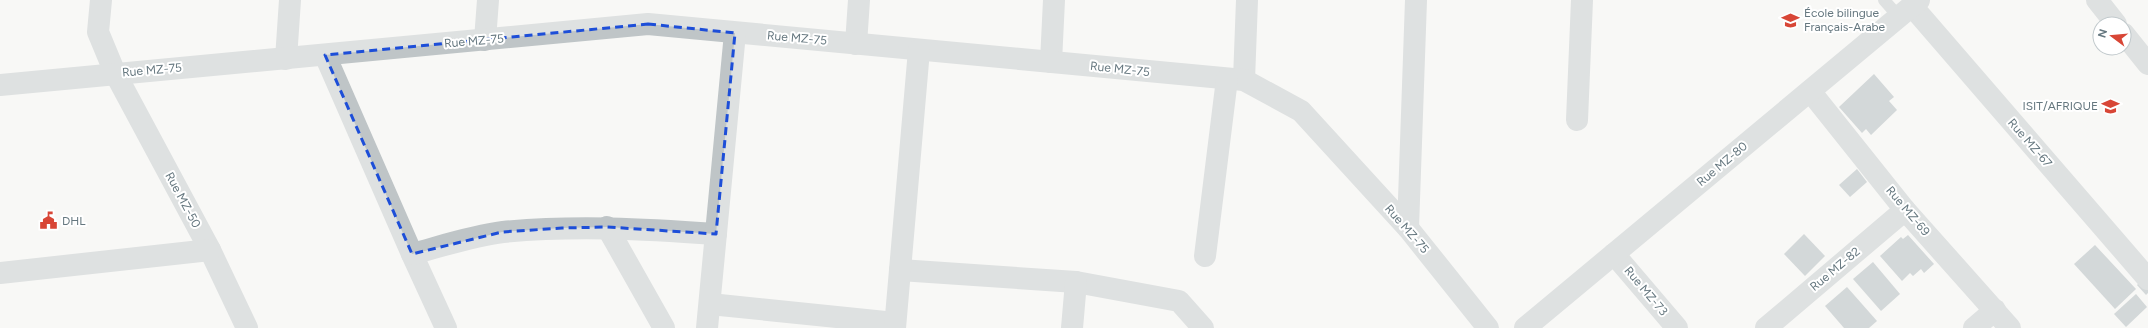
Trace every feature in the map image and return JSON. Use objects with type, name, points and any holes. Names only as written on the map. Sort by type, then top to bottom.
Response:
[{"type":"street","name":"Rue MZ-50","points":[[101,0],[98,32],[115,73],[210,250],[247,328]]},
{"type":"street","points":[[286,59],[290,0]]},
{"type":"street","points":[[485,40],[488,0]]},
{"type":"street","points":[[856,44],[859,0]]},
{"type":"street","points":[[1051,62],[1054,0]]},
{"type":"street","points":[[1205,256],[1235,80],[1246,0]]},
{"type":"street","points":[[1408,228],[1416,0]]},
{"type":"street","points":[[1577,120],[1582,0]]},
{"type":"street","points":[[2096,0],[2109,16]]},
{"type":"street","name":"Rue MZ-80","points":[[1525,328],[1910,8]]},
{"type":"street","name":"Rue MZ-67","points":[[1910,8],[2148,280]]},
{"type":"street","name":"Rue MZ-75","points":[[0,85],[648,24],[1235,80],[1300,111],[1408,228],[1488,328]]},
{"type":"street","points":[[707,328],[735,33]]},
{"type":"street","points":[[2132,44],[2148,64]]},
{"type":"street","points":[[710,304],[895,326],[919,50]]},
{"type":"street","points":[[325,55],[446,328]]},
{"type":"street","name":"Rue MZ-69","points":[[1810,91],[1905,210],[2010,328]]},
{"type":"street","name":"Rue MZ-82","points":[[1766,328],[1905,210]]},
{"type":"street","points":[[412,254],[502,232],[607,228],[716,234]]},
{"type":"street","points":[[607,228],[664,328]]},
{"type":"street","points":[[0,273],[210,250]]},
{"type":"street","name":"Rue MZ-73","points":[[1614,254],[1677,328]]},
{"type":"street","points":[[900,270],[1076,282],[1179,301],[1203,328]]},
{"type":"street","points":[[1072,328],[1076,282]]},
{"type":"street","points":[[1974,328],[1995,310]]},
{"type":"lane","points":[[1884,0],[1910,8]]},
{"type":"highlighted area","points":[[648,24],[735,33],[716,234],[607,227],[562,228],[502,232],[412,254],[325,55]]},
{"type":"building","points":[[1874,74],[1894,97],[1889,101],[1897,110],[1871,135],[1866,129],[1862,133],[1839,107]]},
{"type":"building","points":[[1857,169],[1867,182],[1850,197],[1839,185]]},
{"type":"building","points":[[1804,234],[1825,256],[1805,276],[1784,254]]},
{"type":"building","points":[[1908,235],[1934,264],[1924,273],[1921,269],[1913,276],[1910,273],[1902,281],[1880,256],[1901,237],[1903,239]]},
{"type":"building","points":[[2095,245],[2136,289],[2115,309],[2074,264]]},
{"type":"building","points":[[1873,262],[1900,294],[1881,311],[1853,279]]},
{"type":"building","points":[[2144,278],[2148,282],[2148,293],[2146,295],[2137,285]]},
{"type":"building","points":[[1847,287],[1877,321],[1869,328],[1844,328],[1825,306]]},
{"type":"building","points":[[2136,294],[2147,307],[2126,327],[2114,314]]},
{"type":"place","name":"École bilingue Français-Arabe","points":[[1791,20]]},
{"type":"place","name":"ISIT/AFRIQUE","points":[[2111,106]]},
{"type":"place","name":"DHL","points":[[49,221]]}]
